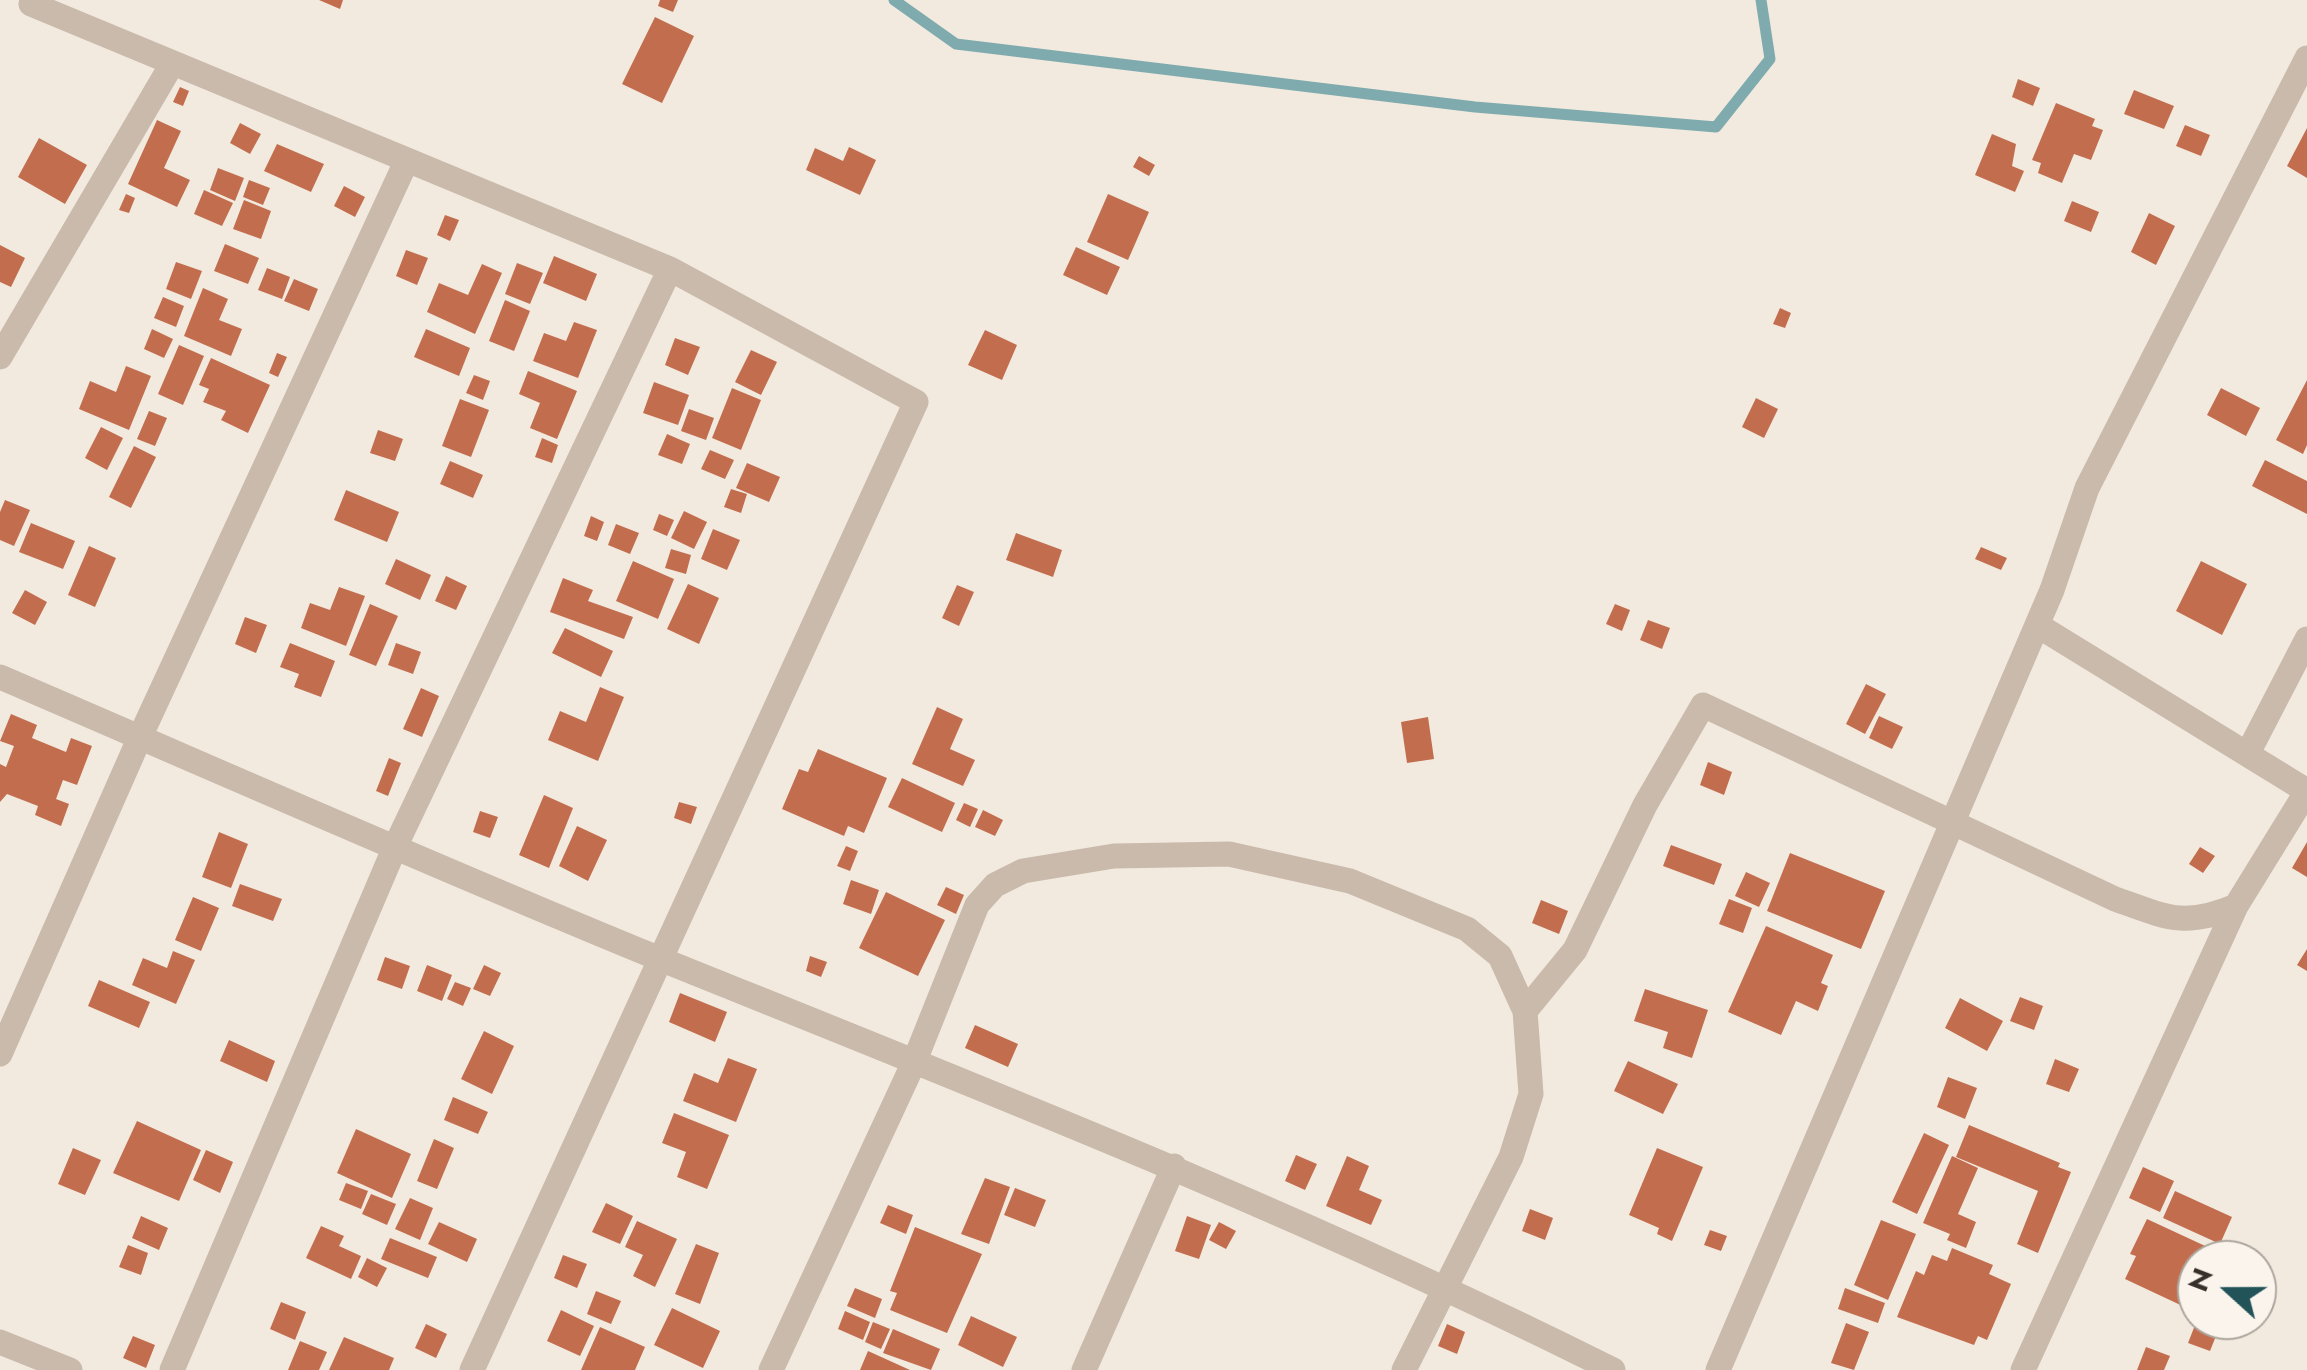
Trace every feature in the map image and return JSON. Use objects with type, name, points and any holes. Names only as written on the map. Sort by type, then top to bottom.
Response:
[{"type":"street","points":[[31,4],[670,270],[916,402],[472,1370]]},
{"type":"street","points":[[1718,1370],[2037,625],[2087,488],[2307,58]]},
{"type":"street","points":[[0,358],[172,64]]},
{"type":"street","points":[[0,1054],[140,737],[406,162]]},
{"type":"street","points":[[172,1370],[395,848],[670,270]]},
{"type":"street","points":[[2022,1370],[2236,906],[2307,791],[2037,625]]},
{"type":"street","points":[[2248,753],[2307,639]]},
{"type":"street","points":[[0,676],[663,960],[1174,1166],[1444,1286],[1613,1370]]},
{"type":"street","points":[[1526,1011],[1575,950],[1645,805],[1702,705],[2040,867],[2175,920],[2202,921],[2236,906]]},
{"type":"street","points":[[772,1370],[915,1060],[977,905],[995,885],[1024,871],[1114,856],[1228,854],[1350,881],[1467,929],[1500,956],[1526,1011],[1531,1094],[1510,1157],[1404,1370]]},
{"type":"street","points":[[1084,1370],[1174,1166]]},
{"type":"street","points":[[0,1342],[70,1370]]},
{"type":"building","points":[[319,0],[343,0],[340,9]]},
{"type":"building","points":[[660,0],[678,0],[673,12],[658,6]]},
{"type":"building","points":[[655,17],[694,36],[662,103],[622,84]]},
{"type":"building","points":[[2018,79],[2040,88],[2033,106],[2012,97]]},
{"type":"building","points":[[180,87],[189,91],[183,106],[173,102]]},
{"type":"building","points":[[2134,90],[2174,106],[2164,129],[2124,114]]},
{"type":"building","points":[[2056,103],[2095,119],[2092,126],[2103,130],[2091,160],[2074,154],[2062,183],[2038,173],[2041,163],[2032,160]]},
{"type":"building","points":[[157,120],[181,131],[164,168],[190,180],[177,207],[128,184]]},
{"type":"building","points":[[240,123],[261,134],[250,154],[230,143]]},
{"type":"building","points":[[2185,125],[2210,135],[2201,156],[2176,146]]},
{"type":"building","points":[[2307,128],[2307,178],[2287,166]]},
{"type":"building","points":[[1992,134],[2016,144],[2012,166],[2024,171],[2015,192],[1975,175]]},
{"type":"building","points":[[39,138],[87,165],[65,204],[18,177]]},
{"type":"building","points":[[277,144],[324,164],[311,192],[264,171]]},
{"type":"building","points":[[849,147],[876,160],[860,195],[806,170],[815,148],[843,161]]},
{"type":"building","points":[[1139,156],[1155,165],[1149,176],[1133,167]]},
{"type":"building","points":[[218,168],[244,178],[235,201],[210,190]]},
{"type":"building","points":[[249,180],[270,188],[263,205],[243,197]]},
{"type":"building","points":[[344,186],[365,197],[355,217],[334,206]]},
{"type":"building","points":[[204,190],[233,203],[222,226],[194,214]]},
{"type":"building","points":[[126,194],[135,198],[129,213],[119,210]]},
{"type":"building","points":[[1108,194],[1149,212],[1128,260],[1087,242]]},
{"type":"building","points":[[244,200],[271,211],[261,239],[233,229]]},
{"type":"building","points":[[2072,201],[2099,212],[2091,232],[2064,221]]},
{"type":"building","points":[[2149,213],[2175,226],[2156,265],[2131,252]]},
{"type":"building","points":[[445,215],[459,220],[450,241],[437,235]]},
{"type":"building","points":[[225,244],[259,258],[248,284],[214,271]]},
{"type":"building","points":[[0,245],[25,258],[11,287],[0,282]]},
{"type":"building","points":[[1076,247],[1120,267],[1107,295],[1063,275]]},
{"type":"building","points":[[406,250],[428,258],[417,285],[396,276]]},
{"type":"building","points":[[554,256],[597,274],[586,301],[543,283]]},
{"type":"building","points":[[176,262],[202,271],[191,299],[166,289]]},
{"type":"building","points":[[517,263],[543,273],[530,304],[505,294]]},
{"type":"building","points":[[482,264],[502,273],[475,334],[427,312],[439,283],[468,295]]},
{"type":"building","points":[[267,268],[290,277],[282,299],[258,290]]},
{"type":"building","points":[[294,279],[318,289],[309,311],[284,301]]},
{"type":"building","points":[[203,288],[228,299],[219,320],[242,329],[231,356],[184,336]]},
{"type":"building","points":[[163,297],[184,306],[176,327],[154,318]]},
{"type":"building","points":[[505,300],[530,311],[514,351],[489,341]]},
{"type":"building","points":[[1780,308],[1791,313],[1785,328],[1773,324]]},
{"type":"building","points":[[574,322],[597,330],[578,378],[533,361],[544,333],[566,341]]},
{"type":"building","points":[[152,329],[173,339],[164,358],[144,349]]},
{"type":"building","points":[[426,329],[470,348],[459,376],[414,357]]},
{"type":"building","points":[[985,330],[1017,345],[1002,380],[968,365]]},
{"type":"building","points":[[675,338],[700,347],[688,375],[665,365]]},
{"type":"building","points":[[179,345],[204,356],[183,405],[158,394]]},
{"type":"building","points":[[751,350],[777,362],[761,395],[735,382]]},
{"type":"building","points":[[277,353],[287,357],[278,377],[269,373]]},
{"type":"building","points":[[211,358],[270,385],[248,433],[221,420],[226,411],[203,402],[209,389],[199,385]]},
{"type":"building","points":[[126,366],[151,376],[129,430],[79,409],[90,381],[116,392]]},
{"type":"building","points":[[528,371],[577,391],[557,439],[530,428],[540,403],[519,394]]},
{"type":"building","points":[[474,375],[490,381],[483,400],[466,393]]},
{"type":"building","points":[[2307,380],[2307,445],[2303,454],[2276,440]]},
{"type":"building","points":[[654,382],[689,395],[678,425],[643,413]]},
{"type":"building","points":[[732,388],[761,400],[741,450],[712,438]]},
{"type":"building","points":[[2221,388],[2260,408],[2246,436],[2207,415]]},
{"type":"building","points":[[1756,398],[1778,409],[1764,438],[1742,427]]},
{"type":"building","points":[[460,399],[489,410],[471,457],[442,446]]},
{"type":"building","points":[[689,409],[714,418],[706,440],[681,431]]},
{"type":"building","points":[[149,411],[167,418],[155,446],[137,439]]},
{"type":"building","points":[[101,427],[123,438],[107,470],[85,458]]},
{"type":"building","points":[[378,430],[403,439],[395,461],[370,453]]},
{"type":"building","points":[[667,434],[690,444],[682,464],[658,455]]},
{"type":"building","points":[[542,438],[558,445],[552,463],[535,457]]},
{"type":"building","points":[[134,446],[156,457],[131,508],[109,497]]},
{"type":"building","points":[[710,450],[734,460],[725,479],[701,469]]},
{"type":"building","points":[[2265,460],[2307,481],[2307,514],[2252,486]]},
{"type":"building","points":[[450,461],[483,475],[473,498],[440,484]]},
{"type":"building","points":[[747,463],[780,477],[769,502],[736,488]]},
{"type":"building","points":[[731,489],[747,494],[741,513],[724,507]]},
{"type":"building","points":[[346,490],[399,512],[387,542],[334,520]]},
{"type":"building","points":[[5,500],[30,510],[14,546],[0,540],[0,512]]},
{"type":"building","points":[[684,511],[707,522],[694,549],[671,538]]},
{"type":"building","points":[[659,514],[674,520],[667,536],[653,530]]},
{"type":"building","points":[[591,516],[604,522],[597,541],[584,536]]},
{"type":"building","points":[[31,523],[75,541],[63,569],[19,552]]},
{"type":"building","points":[[616,524],[639,533],[630,554],[608,545]]},
{"type":"building","points":[[713,529],[740,540],[727,570],[701,559]]},
{"type":"building","points":[[1016,533],[1062,550],[1053,577],[1006,560]]},
{"type":"building","points":[[89,546],[116,558],[95,607],[68,595]]},
{"type":"building","points":[[1981,547],[2007,558],[2001,570],[1975,559]]},
{"type":"building","points":[[671,549],[691,555],[686,574],[665,568]]},
{"type":"building","points":[[396,559],[431,575],[420,600],[385,584]]},
{"type":"building","points":[[633,561],[674,579],[658,619],[616,601]]},
{"type":"building","points":[[2201,561],[2247,584],[2222,635],[2176,611]]},
{"type":"building","points":[[446,576],[467,586],[456,610],[435,601]]},
{"type":"building","points":[[563,578],[593,590],[588,601],[633,617],[624,639],[550,612]]},
{"type":"building","points":[[688,584],[719,598],[699,644],[667,629]]},
{"type":"building","points":[[957,585],[974,592],[959,626],[942,618]]},
{"type":"building","points":[[339,587],[365,596],[346,646],[301,628],[310,603],[330,610]]},
{"type":"building","points":[[25,590],[47,602],[35,625],[12,613]]},
{"type":"building","points":[[370,604],[398,616],[376,666],[349,655]]},
{"type":"building","points":[[1615,604],[1630,610],[1622,631],[1606,624]]},
{"type":"building","points":[[245,617],[267,625],[256,653],[235,644]]},
{"type":"building","points":[[1648,620],[1670,628],[1662,649],[1640,640]]},
{"type":"building","points":[[565,628],[613,651],[601,677],[552,653]]},
{"type":"building","points":[[290,643],[335,661],[321,697],[294,687],[299,674],[280,667]]},
{"type":"building","points":[[396,643],[421,652],[413,674],[388,665]]},
{"type":"building","points":[[1866,684],[1886,694],[1865,734],[1846,724]]},
{"type":"building","points":[[600,687],[624,697],[598,761],[548,740],[560,711],[586,722]]},
{"type":"building","points":[[421,688],[439,696],[422,737],[403,729]]},
{"type":"building","points":[[937,707],[963,719],[950,749],[975,760],[963,786],[912,764]]},
{"type":"building","points":[[11,714],[37,725],[32,738],[66,752],[71,738],[92,746],[77,785],[63,780],[56,799],[69,804],[61,826],[35,815],[38,806],[7,794],[0,802],[0,764],[6,767],[14,746],[0,741]]},
{"type":"building","points":[[1879,716],[1903,727],[1892,749],[1869,738]]},
{"type":"building","points":[[1428,717],[1434,759],[1407,763],[1401,722]]},
{"type":"building","points":[[818,749],[887,778],[864,833],[848,826],[844,836],[782,809],[799,769],[808,772]]},
{"type":"building","points":[[389,758],[401,763],[388,796],[376,791]]},
{"type":"building","points":[[1708,762],[1732,772],[1724,795],[1700,785]]},
{"type":"building","points":[[902,778],[955,803],[942,832],[888,807]]},
{"type":"building","points":[[544,795],[573,808],[549,868],[519,855]]},
{"type":"building","points":[[679,802],[697,807],[691,824],[674,818]]},
{"type":"building","points":[[964,803],[978,809],[970,827],[956,820]]},
{"type":"building","points":[[983,810],[1003,820],[995,836],[975,827]]},
{"type":"building","points":[[480,811],[498,817],[490,838],[473,832]]},
{"type":"building","points":[[577,826],[607,840],[588,881],[559,866]]},
{"type":"building","points":[[219,832],[248,844],[231,888],[202,877]]},
{"type":"building","points":[[2307,842],[2307,877],[2292,868]]},
{"type":"building","points":[[1671,845],[1722,864],[1714,885],[1663,866]]},
{"type":"building","points":[[846,846],[858,851],[850,871],[837,866]]},
{"type":"building","points":[[2200,847],[2215,856],[2203,873],[2189,864]]},
{"type":"building","points":[[1790,853],[1885,891],[1861,949],[1767,911]]},
{"type":"building","points":[[1746,872],[1770,883],[1759,907],[1735,896]]},
{"type":"building","points":[[851,880],[879,890],[871,914],[843,904]]},
{"type":"building","points":[[240,884],[282,899],[273,921],[232,906]]},
{"type":"building","points":[[946,887],[964,895],[956,914],[937,905]]},
{"type":"building","points":[[886,892],[945,920],[918,976],[859,948]]},
{"type":"building","points":[[193,897],[219,908],[201,951],[175,940]]},
{"type":"building","points":[[1729,899],[1752,908],[1743,933],[1719,924]]},
{"type":"building","points":[[1541,900],[1568,911],[1559,934],[1532,923]]},
{"type":"building","points":[[1766,926],[1833,955],[1821,983],[1828,986],[1818,1011],[1796,1001],[1781,1035],[1728,1012]]},
{"type":"building","points":[[2307,949],[2307,971],[2297,965]]},
{"type":"building","points":[[173,951],[195,960],[176,1004],[132,985],[143,958],[167,968]]},
{"type":"building","points":[[810,956],[827,962],[821,977],[806,971]]},
{"type":"building","points":[[385,957],[410,966],[402,989],[377,980]]},
{"type":"building","points":[[427,965],[452,975],[442,1001],[417,991]]},
{"type":"building","points":[[484,965],[501,973],[490,996],[473,989]]},
{"type":"building","points":[[99,980],[150,1002],[139,1028],[88,1006]]},
{"type":"building","points":[[455,982],[471,988],[463,1006],[447,999]]},
{"type":"building","points":[[1645,989],[1708,1010],[1692,1058],[1663,1048],[1668,1032],[1634,1021]]},
{"type":"building","points":[[680,993],[727,1012],[715,1042],[669,1022]]},
{"type":"building","points":[[2020,997],[2043,1006],[2034,1030],[2010,1021]]},
{"type":"building","points":[[1960,998],[2003,1021],[1987,1051],[1945,1028]]},
{"type":"building","points":[[975,1025],[1018,1044],[1008,1067],[965,1048]]},
{"type":"building","points":[[484,1031],[514,1046],[492,1094],[461,1079]]},
{"type":"building","points":[[229,1040],[275,1061],[267,1082],[220,1061]]},
{"type":"building","points":[[728,1058],[757,1069],[736,1122],[683,1101],[694,1073],[718,1083]]},
{"type":"building","points":[[2055,1059],[2079,1069],[2069,1092],[2046,1084]]},
{"type":"building","points":[[1628,1061],[1678,1084],[1663,1114],[1614,1091]]},
{"type":"building","points":[[1948,1077],[1977,1088],[1965,1119],[1937,1107]]},
{"type":"building","points":[[453,1097],[488,1112],[478,1134],[444,1120]]},
{"type":"building","points":[[674,1113],[729,1135],[707,1189],[677,1177],[686,1152],[662,1143]]},
{"type":"building","points":[[137,1121],[201,1150],[179,1201],[113,1173]]},
{"type":"building","points":[[1969,1125],[2060,1163],[2058,1167],[2071,1172],[2038,1253],[2017,1244],[2038,1191],[1956,1157]]},
{"type":"building","points":[[356,1129],[411,1154],[392,1198],[337,1173]]},
{"type":"building","points":[[1924,1133],[1949,1145],[1917,1214],[1892,1202]]},
{"type":"building","points":[[434,1139],[454,1148],[437,1189],[417,1181]]},
{"type":"building","points":[[73,1148],[101,1160],[85,1195],[58,1184]]},
{"type":"building","points":[[1657,1148],[1703,1167],[1672,1241],[1657,1234],[1659,1228],[1629,1215]]},
{"type":"building","points":[[206,1150],[233,1162],[220,1193],[193,1180]]},
{"type":"building","points":[[1296,1155],[1317,1164],[1305,1190],[1285,1181]]},
{"type":"building","points":[[1347,1156],[1369,1166],[1359,1190],[1382,1200],[1371,1225],[1326,1206]]},
{"type":"building","points":[[1952,1156],[1978,1168],[1958,1214],[1976,1222],[1966,1248],[1947,1240],[1950,1234],[1923,1223]]},
{"type":"building","points":[[2143,1167],[2174,1181],[2160,1212],[2129,1198]]},
{"type":"building","points":[[985,1178],[1010,1187],[989,1244],[961,1234]]},
{"type":"building","points":[[346,1183],[368,1191],[361,1209],[339,1200]]},
{"type":"building","points":[[1015,1188],[1046,1200],[1035,1227],[1004,1215]]},
{"type":"building","points":[[2175,1191],[2232,1217],[2222,1240],[2211,1240],[2163,1218]]},
{"type":"building","points":[[371,1194],[396,1204],[387,1225],[362,1214]]},
{"type":"building","points":[[410,1198],[433,1208],[420,1240],[395,1229]]},
{"type":"building","points":[[606,1203],[633,1216],[620,1244],[592,1232]]},
{"type":"building","points":[[888,1205],[913,1215],[906,1234],[880,1223]]},
{"type":"building","points":[[1530,1209],[1553,1218],[1545,1240],[1522,1231]]},
{"type":"building","points":[[141,1216],[168,1228],[159,1250],[132,1238]]},
{"type":"building","points":[[1187,1216],[1211,1225],[1199,1259],[1175,1251]]},
{"type":"building","points":[[2147,1219],[2192,1240],[2177,1240],[2177,1303],[2125,1279],[2136,1256],[2130,1254]]},
{"type":"building","points":[[1881,1220],[1916,1234],[1888,1300],[1854,1285]]},
{"type":"building","points":[[637,1221],[677,1239],[655,1287],[633,1276],[643,1255],[625,1247]]},
{"type":"building","points":[[439,1222],[477,1239],[467,1262],[428,1244]]},
{"type":"building","points":[[1219,1222],[1236,1231],[1226,1249],[1209,1240]]},
{"type":"building","points":[[321,1226],[344,1236],[339,1246],[361,1256],[351,1279],[306,1258]]},
{"type":"building","points":[[915,1227],[982,1254],[947,1333],[890,1310],[897,1293],[890,1291]]},
{"type":"building","points":[[1710,1230],[1727,1236],[1721,1251],[1704,1245]]},
{"type":"building","points":[[390,1238],[437,1257],[428,1278],[381,1259]]},
{"type":"building","points":[[696,1244],[719,1253],[700,1304],[675,1294]]},
{"type":"building","points":[[128,1245],[148,1253],[141,1275],[119,1267]]},
{"type":"building","points":[[1952,1248],[1993,1265],[1989,1274],[2011,1284],[1987,1340],[1978,1336],[1974,1345],[1897,1317],[1916,1271],[1924,1275],[1932,1255],[1947,1261]]},
{"type":"building","points":[[563,1255],[587,1264],[577,1288],[554,1278]]},
{"type":"building","points":[[367,1258],[387,1268],[377,1287],[358,1277]]},
{"type":"building","points":[[855,1288],[882,1299],[875,1318],[847,1306]]},
{"type":"building","points":[[1845,1288],[1885,1303],[1878,1323],[1838,1309]]},
{"type":"building","points":[[596,1291],[621,1301],[611,1324],[587,1314]]},
{"type":"building","points":[[281,1302],[306,1312],[295,1340],[270,1329]]},
{"type":"building","points":[[672,1308],[720,1331],[703,1368],[654,1345]]},
{"type":"building","points":[[561,1310],[594,1326],[580,1356],[547,1341]]},
{"type":"building","points":[[845,1311],[870,1322],[863,1340],[838,1329]]},
{"type":"building","points":[[971,1316],[1017,1337],[1003,1367],[958,1345]]},
{"type":"building","points":[[873,1322],[890,1329],[881,1349],[865,1342]]},
{"type":"building","points":[[1846,1323],[1869,1332],[1854,1370],[1831,1363]]},
{"type":"building","points":[[426,1324],[447,1334],[436,1358],[415,1348]]},
{"type":"building","points":[[1447,1324],[1465,1332],[1457,1354],[1438,1346]]},
{"type":"building","points":[[600,1327],[645,1347],[635,1370],[581,1370]]},
{"type":"building","points":[[893,1329],[940,1349],[931,1370],[883,1353]]},
{"type":"building","points":[[133,1336],[155,1345],[146,1368],[123,1358]]},
{"type":"building","points":[[344,1337],[394,1358],[389,1370],[329,1370]]},
{"type":"building","points":[[2189,1340],[2214,1340],[2210,1351],[2188,1343]]},
{"type":"building","points":[[300,1341],[327,1352],[319,1370],[288,1370]]},
{"type":"building","points":[[2146,1347],[2170,1356],[2164,1370],[2137,1370]]},
{"type":"building","points":[[868,1351],[910,1370],[860,1370]]},
{"type":"waterway","points":[[894,0],[956,44],[1475,107],[1716,127],[1770,59],[1761,0]]}]
